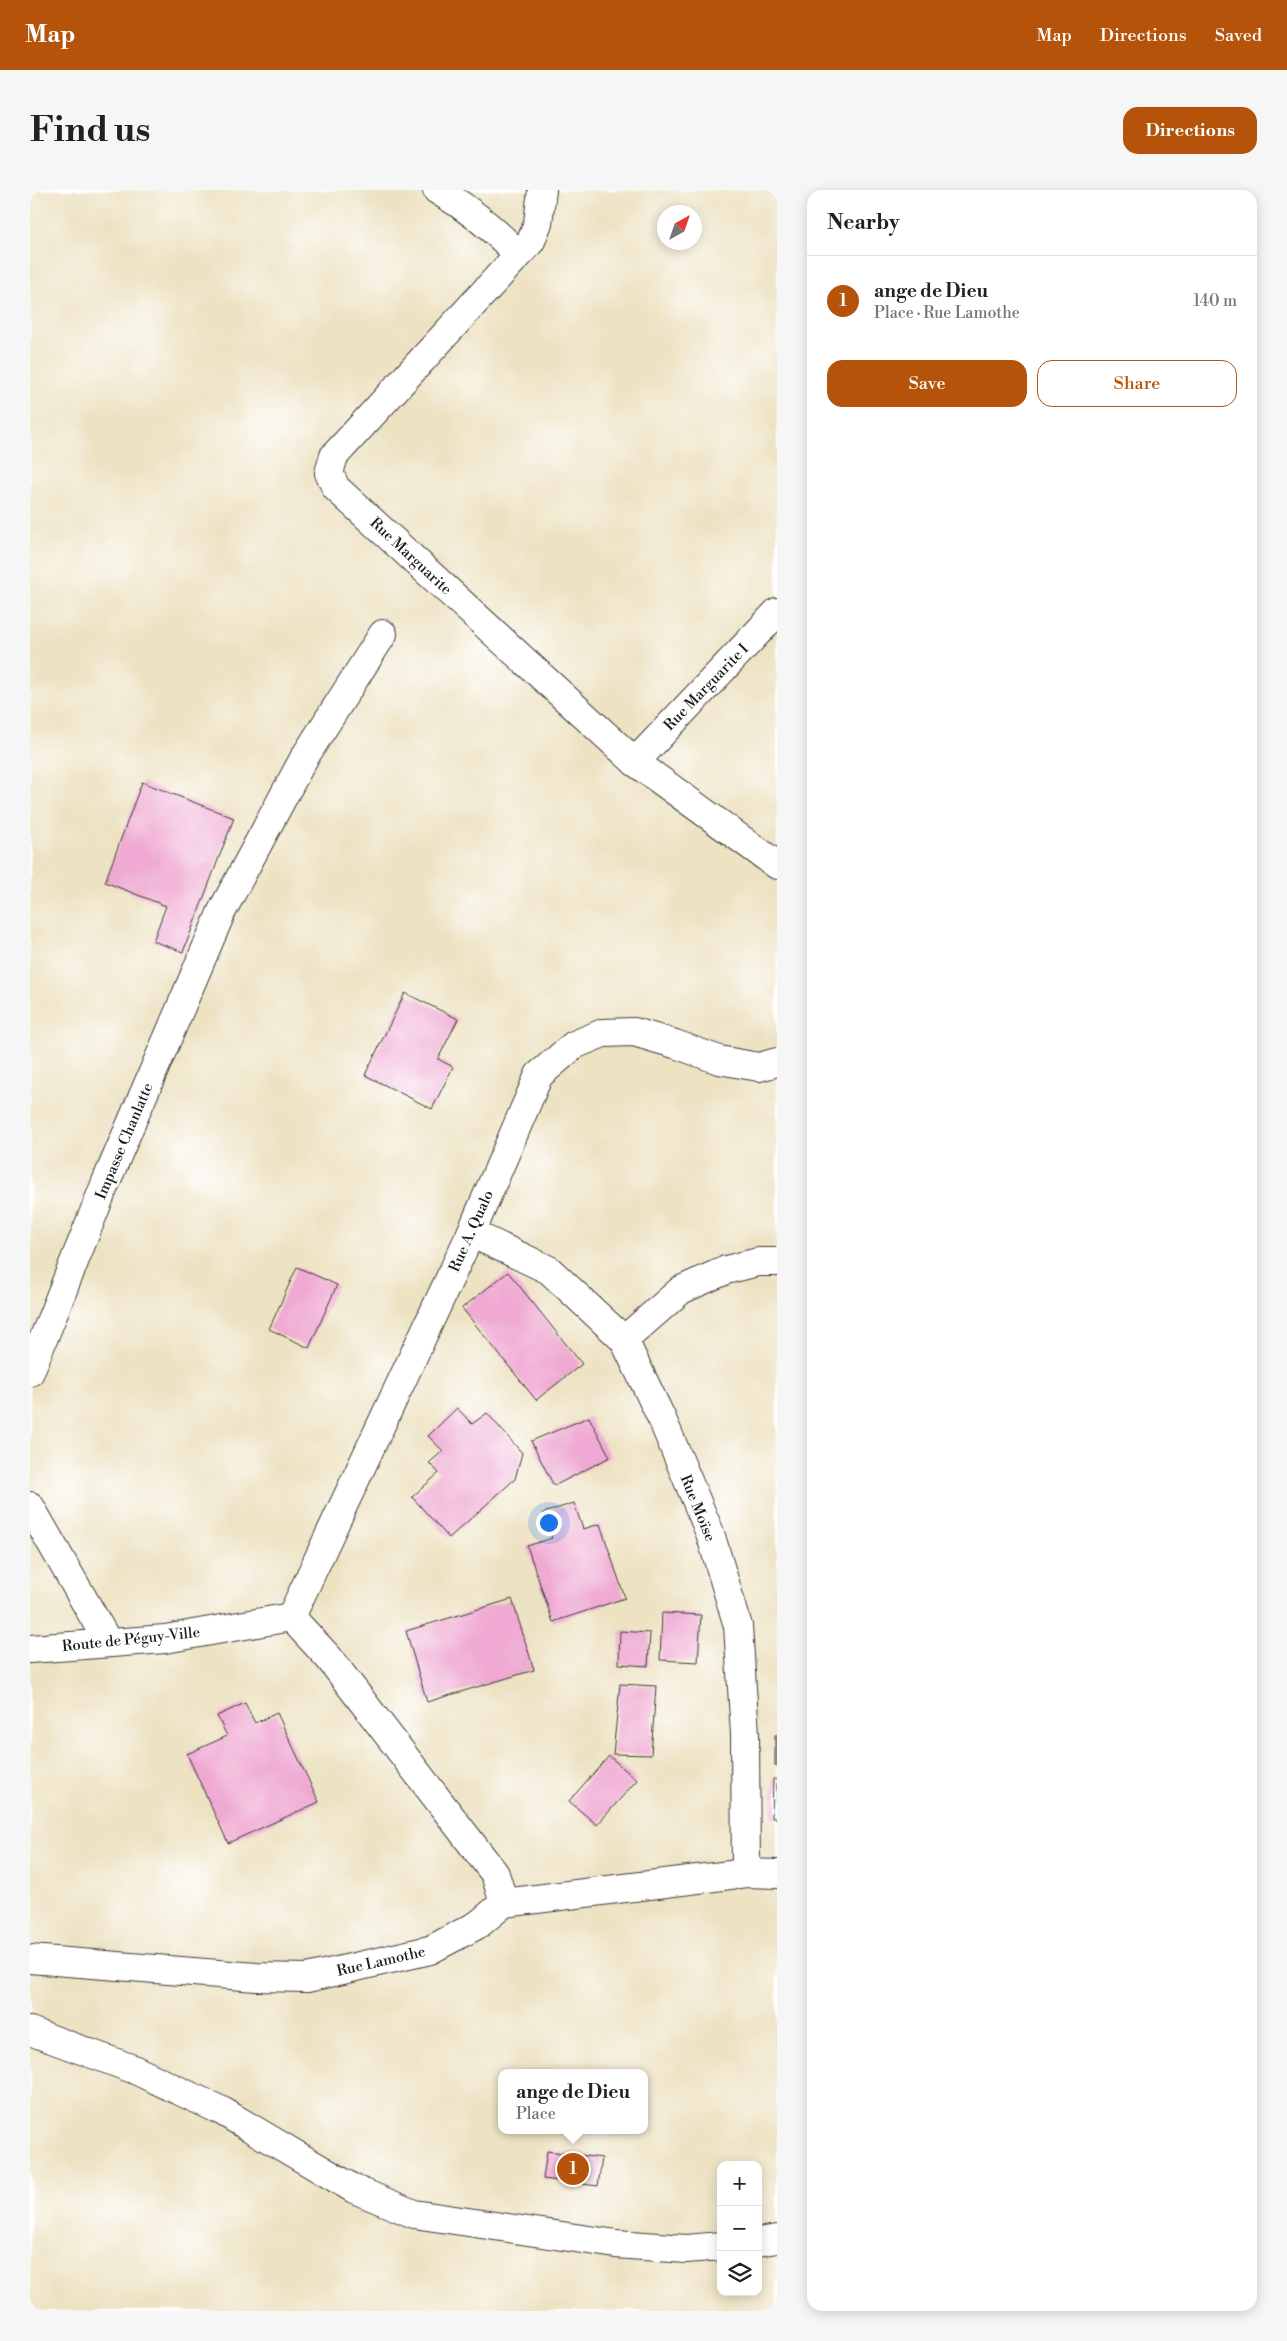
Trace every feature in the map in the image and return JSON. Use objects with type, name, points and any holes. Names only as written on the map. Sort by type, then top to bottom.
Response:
[{"type":"street","points":[[437,190],[463,205],[494,229],[519,255]]},
{"type":"street","name":"Rue Marguarite","points":[[542,190],[538,223],[531,241],[334,456],[329,473],[336,488],[634,762],[777,865]]},
{"type":"street","name":"Rue Marguarite I","points":[[634,762],[777,612]]},
{"type":"street","name":"Impasse Chanlatte","points":[[30,1372],[103,1191],[222,911],[304,758],[383,634]]},
{"type":"street","name":"Rue A. Qualo","points":[[291,1617],[471,1233],[539,1075],[574,1045],[603,1034],[634,1032],[719,1060],[759,1066],[777,1062]]},
{"type":"street","name":"Rue Moïse","points":[[471,1233],[549,1270],[624,1340],[662,1418],[710,1534],[738,1626],[745,1734],[746,1873]]},
{"type":"street","points":[[624,1340],[680,1290],[726,1270],[758,1262],[777,1262]]},
{"type":"street","points":[[30,1506],[108,1642]]},
{"type":"street","points":[[291,1617],[329,1658],[495,1874],[504,1903],[746,1873],[777,1874]]},
{"type":"street","name":"Route de Péguy-Ville","points":[[30,1649],[165,1639],[291,1617]]},
{"type":"street","name":"Rue Lamothe","points":[[30,1958],[256,1977],[307,1978],[430,1950],[479,1924],[504,1903]]},
{"type":"street","points":[[30,2031],[134,2069],[222,2111],[354,2189],[414,2214],[616,2244],[686,2250],[717,2246]]},
{"type":"street","points":[[762,2241],[777,2239]]},
{"type":"building","points":[[142,782],[234,818],[183,952],[153,941],[166,906],[105,882]]},
{"type":"building","points":[[405,993],[458,1019],[438,1059],[453,1067],[432,1109],[365,1075]]},
{"type":"building","points":[[297,1267],[337,1285],[309,1348],[269,1329]]},
{"type":"building","points":[[508,1272],[582,1364],[536,1400],[462,1308]]},
{"type":"building","points":[[457,1408],[472,1424],[487,1413],[522,1453],[515,1479],[449,1538],[412,1497],[439,1473],[429,1463],[443,1451],[428,1436]]},
{"type":"building","points":[[589,1417],[610,1457],[554,1486],[531,1441]]},
{"type":"building","points":[[574,1503],[583,1529],[600,1524],[625,1598],[553,1622],[527,1546],[552,1538],[543,1513]]},
{"type":"building","points":[[512,1599],[534,1670],[427,1702],[406,1631]]},
{"type":"building","points":[[662,1613],[701,1615],[698,1662],[660,1660]]},
{"type":"building","points":[[620,1631],[650,1633],[648,1666],[619,1664]]},
{"type":"building","points":[[620,1684],[656,1686],[651,1755],[613,1754]]},
{"type":"building","points":[[245,1703],[255,1723],[277,1713],[319,1802],[228,1843],[187,1754],[227,1736],[217,1716]]},
{"type":"building","points":[[775,1735],[777,1735],[777,1765],[775,1765]]},
{"type":"building","points":[[609,1756],[637,1780],[597,1825],[569,1801]]},
{"type":"building","points":[[773,1779],[777,1779],[777,1818],[772,1818]]},
{"type":"building","points":[[547,2151],[602,2158],[598,2186],[543,2179]]},
{"type":"place","name":"ange de Dieu","points":[[573,2169]]}]
